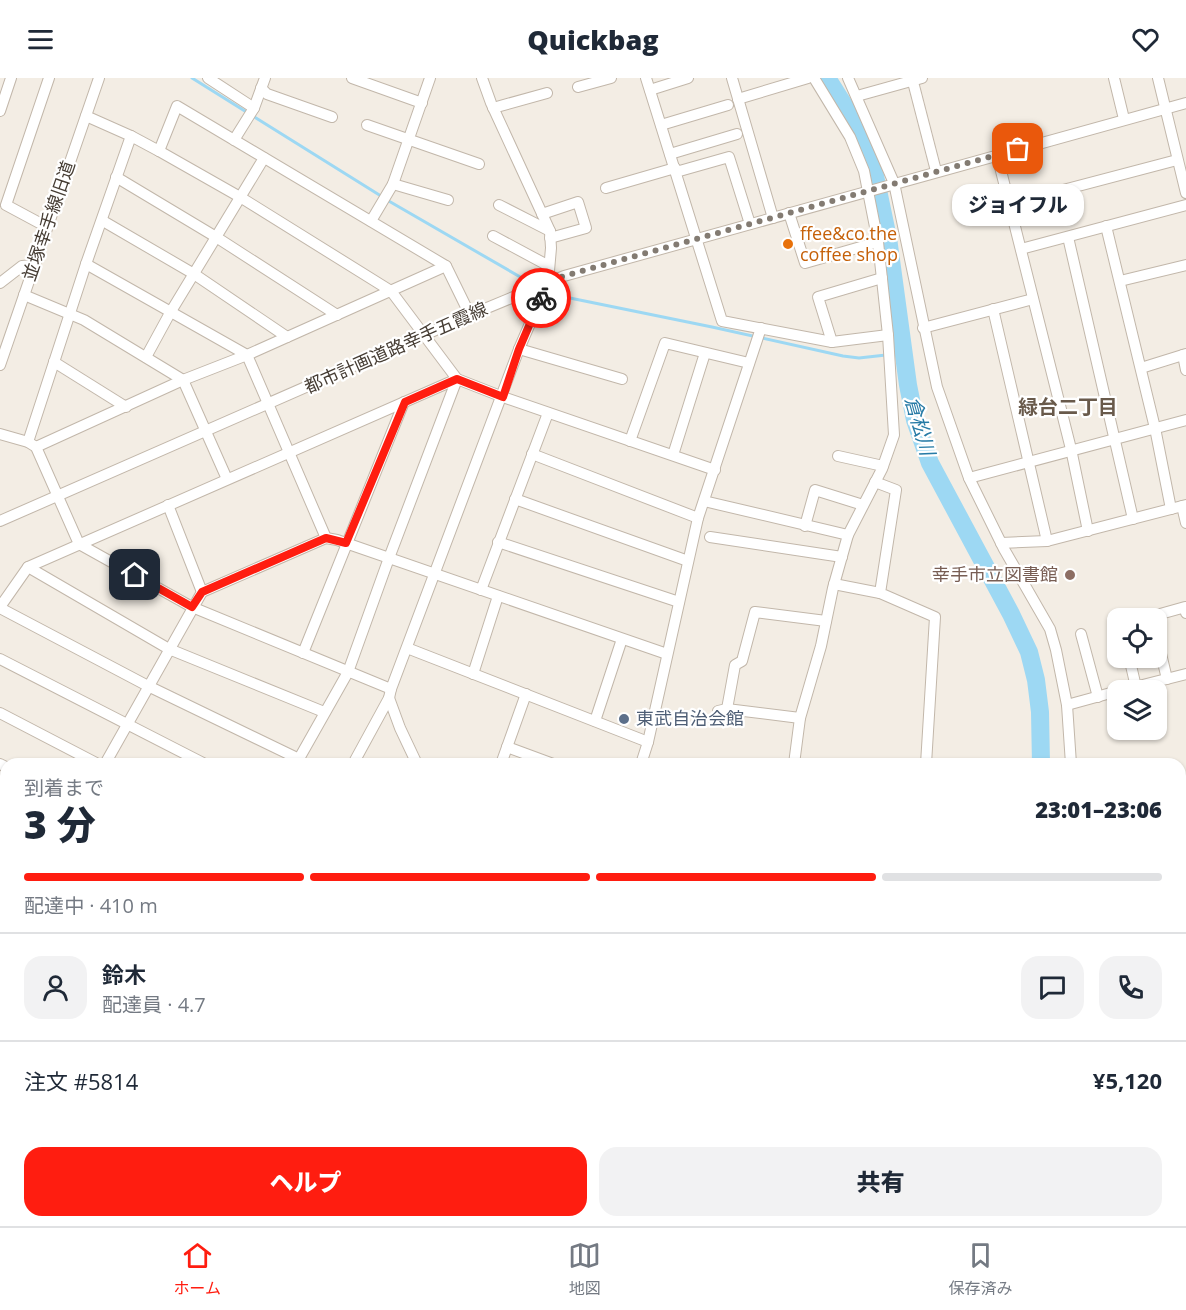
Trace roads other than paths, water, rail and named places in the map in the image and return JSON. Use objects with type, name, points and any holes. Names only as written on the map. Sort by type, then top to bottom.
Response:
[{"type":"street","points":[[0,111],[11,78]]},
{"type":"street","points":[[47,227],[6,205],[49,78]]},
{"type":"street","name":"並塚幸手線旧道","points":[[0,365],[99,78]]},
{"type":"street","points":[[208,78],[254,108]]},
{"type":"street","points":[[352,78],[422,103]]},
{"type":"street","points":[[371,221],[393,184],[430,78]]},
{"type":"street","points":[[356,758],[390,694],[503,397],[519,349],[548,282],[550,234],[493,108],[482,78]]},
{"type":"street","points":[[578,87],[611,78]]},
{"type":"street","points":[[646,78],[698,238],[722,321],[832,342],[888,335]]},
{"type":"street","points":[[650,90],[688,78]]},
{"type":"street","points":[[732,78],[733,102],[773,218]]},
{"type":"street","points":[[661,125],[808,78]]},
{"type":"street","points":[[796,758],[800,718],[821,646],[834,584],[848,536],[883,466],[894,435],[888,335],[870,190],[850,137],[814,78]]},
{"type":"street","points":[[848,78],[891,184],[937,387],[969,478],[1001,543],[1050,629],[1067,705],[1071,758]]},
{"type":"street","points":[[1114,78],[1124,119]]},
{"type":"street","points":[[1158,78],[1186,193]]},
{"type":"street","points":[[857,96],[915,79],[936,171]]},
{"type":"street","points":[[234,140],[254,108],[263,83]]},
{"type":"street","points":[[263,83],[267,94],[332,117]]},
{"type":"street","points":[[493,108],[547,93]]},
{"type":"street","name":"都市計画道路幸手五霞線","points":[[0,521],[548,282],[936,171],[1186,103]]},
{"type":"street","points":[[159,151],[177,106],[446,266],[470,315]]},
{"type":"street","points":[[86,116],[131,136],[240,197],[391,291],[457,379],[715,470]]},
{"type":"street","points":[[367,124],[479,164]]},
{"type":"street","points":[[670,153],[737,134]]},
{"type":"street","points":[[131,136],[54,362],[32,445],[79,544],[192,607],[348,672],[390,694],[400,728],[414,758]]},
{"type":"street","points":[[997,155],[1071,449],[1088,531]]},
{"type":"street","points":[[606,188],[729,157],[750,224]]},
{"type":"street","points":[[146,357],[264,158]]},
{"type":"street","points":[[1010,204],[1178,160]]},
{"type":"street","points":[[116,177],[216,237],[337,315]]},
{"type":"street","points":[[393,184],[448,200]]},
{"type":"street","points":[[499,205],[550,234],[586,228],[578,202],[542,214]]},
{"type":"street","points":[[1021,249],[1186,206]]},
{"type":"street","points":[[789,213],[805,263],[878,242]]},
{"type":"street","points":[[103,221],[194,274],[287,337]]},
{"type":"street","points":[[1106,226],[1155,428],[1186,523]]},
{"type":"street","points":[[493,236],[549,266]]},
{"type":"street","points":[[1068,237],[1133,519]]},
{"type":"street","points":[[86,264],[247,355],[326,538]]},
{"type":"street","points":[[0,283],[22,266],[34,265]]},
{"type":"street","points":[[1119,281],[1186,265]]},
{"type":"street","points":[[0,434],[32,445],[247,355],[446,266]]},
{"type":"street","points":[[832,342],[818,297],[882,278]]},
{"type":"street","points":[[24,295],[71,313],[183,380],[226,479]]},
{"type":"street","points":[[923,328],[1033,299]]},
{"type":"street","points":[[993,309],[1047,541]]},
{"type":"street","points":[[643,758],[698,518],[761,328]]},
{"type":"street","points":[[630,441],[665,343],[749,363]]},
{"type":"street","points":[[519,349],[622,379]]},
{"type":"street","points":[[673,455],[705,353]]},
{"type":"street","points":[[1141,368],[1184,355],[1186,370]]},
{"type":"street","points":[[54,362],[126,407]]},
{"type":"street","points":[[292,758],[148,686],[0,607],[28,567],[457,379]]},
{"type":"street","points":[[300,758],[348,672],[388,558],[457,379]]},
{"type":"street","points":[[303,653],[405,402]]},
{"type":"street","points":[[481,590],[548,413]]},
{"type":"street","points":[[969,478],[1186,420]]},
{"type":"street","points":[[532,454],[698,518]]},
{"type":"street","points":[[838,456],[883,466]]},
{"type":"street","points":[[875,482],[896,490],[880,593]]},
{"type":"street","points":[[805,526],[815,490],[863,505]]},
{"type":"street","points":[[515,499],[688,561]]},
{"type":"street","points":[[704,501],[848,536]]},
{"type":"street","points":[[168,505],[202,592]]},
{"type":"street","points":[[1001,543],[1047,541],[1180,506]]},
{"type":"street","points":[[710,537],[842,557]]},
{"type":"street","points":[[108,758],[202,592],[326,538],[667,654]]},
{"type":"street","points":[[498,543],[679,602]]},
{"type":"street","points":[[28,567],[169,649],[324,712]]},
{"type":"street","points":[[834,584],[880,593],[935,617],[926,758]]},
{"type":"street","points":[[473,674],[498,596]]},
{"type":"street","points":[[1167,612],[1185,607],[1186,613]]},
{"type":"street","points":[[800,718],[722,710],[735,665],[742,661],[755,612],[826,621]]},
{"type":"street","points":[[1081,634],[1098,697]]},
{"type":"street","points":[[595,721],[622,639]]},
{"type":"street","points":[[406,648],[648,741]]},
{"type":"street","points":[[0,659],[193,758]]},
{"type":"street","points":[[1164,668],[1167,679]]},
{"type":"street","points":[[1163,680],[1186,674]]},
{"type":"street","points":[[503,758],[526,694]]},
{"type":"street","points":[[1067,705],[1107,695]]},
{"type":"street","points":[[0,713],[86,758]]},
{"type":"street","points":[[507,747],[537,758]]},
{"type":"waterway","points":[[192,78],[381,196]]},
{"type":"waterway","name":"倉松川","points":[[827,78],[846,108],[874,171],[888,238],[908,385],[915,420],[930,463],[1029,652],[1036,680],[1040,712],[1041,758]]},
{"type":"waterway","points":[[387,200],[535,284]]},
{"type":"waterway","points":[[546,289],[565,297],[843,356],[859,358],[886,355]]},
{"type":"waterway","points":[[892,354],[903,353]]},
{"type":"place","name":"ジョイフル","points":[[1018,149]]},
{"type":"place","name":"ffee&co.the coffee shop","points":[[788,244]]},
{"type":"place","name":"幸手市立図書館","points":[[1070,575]]},
{"type":"place","name":"東武自治会館","points":[[624,719]]},
{"type":"district","name":"緑台二丁目","points":[[1068,407]]}]
